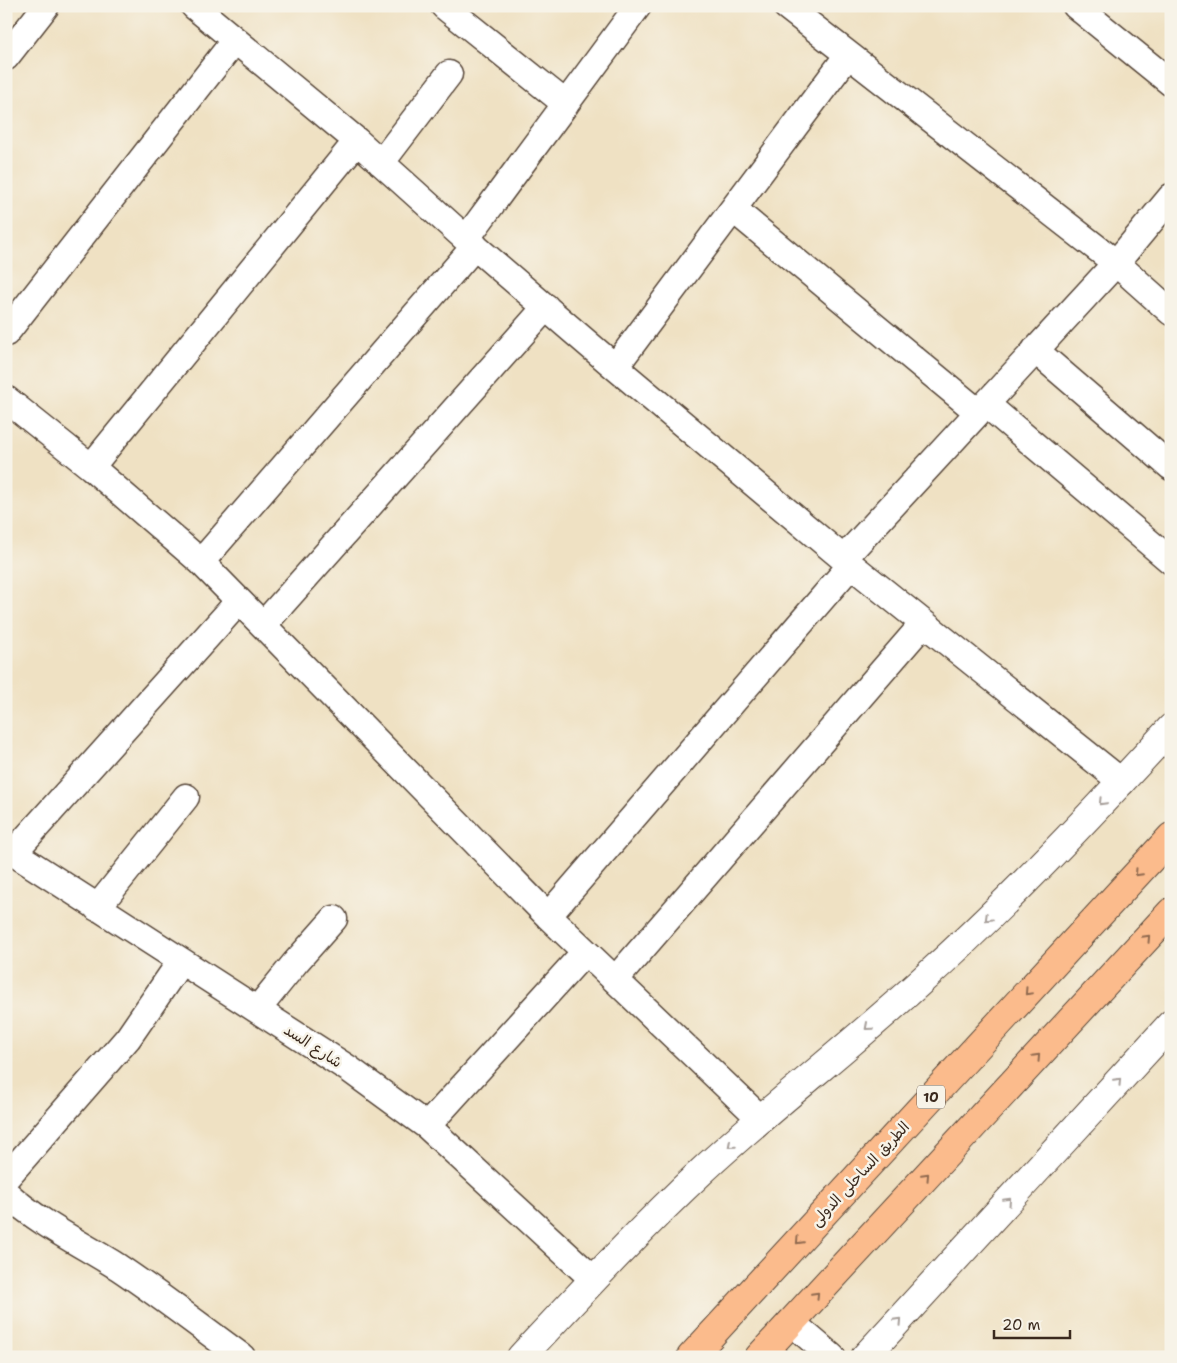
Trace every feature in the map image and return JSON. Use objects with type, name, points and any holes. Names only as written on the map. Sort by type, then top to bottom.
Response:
[{"type":"highway","name":"الطريق الساحلى الدولى","points":[[691,1357],[1171,837]]},
{"type":"highway","points":[[759,1357],[1171,912]]},
{"type":"street","points":[[6,57],[46,6]]},
{"type":"street","points":[[194,6],[357,142],[615,367],[847,562],[1122,782]]},
{"type":"street","points":[[444,6],[566,104]]},
{"type":"street","points":[[202,562],[471,242],[566,104],[638,6]]},
{"type":"street","points":[[786,6],[1116,263],[1171,312]]},
{"type":"street","points":[[1076,6],[1171,83]]},
{"type":"street","points":[[6,333],[235,40]]},
{"type":"street","points":[[615,367],[848,55]]},
{"type":"street","points":[[381,163],[450,74]]},
{"type":"street","points":[[91,467],[357,142]]},
{"type":"street","points":[[548,916],[847,562],[982,408],[1116,263],[1171,197]]},
{"type":"street","points":[[733,209],[1171,561]]},
{"type":"street","points":[[263,626],[546,307]]},
{"type":"street","points":[[1035,350],[1171,468]]},
{"type":"street","points":[[6,399],[91,467],[202,562],[548,916],[761,1119]]},
{"type":"street","points":[[10,851],[239,600]]},
{"type":"street","points":[[615,980],[923,624]]},
{"type":"street","points":[[521,1357],[647,1224],[703,1170],[918,984],[980,926],[1122,782],[1171,728]]},
{"type":"street","points":[[98,908],[186,797]]},
{"type":"street","name":"شارع السد","points":[[10,851],[349,1069],[427,1126],[593,1280]]},
{"type":"street","points":[[257,1010],[334,919]]},
{"type":"street","points":[[427,1126],[585,952]]},
{"type":"street","points":[[6,1178],[128,1038],[181,960]]},
{"type":"street","points":[[866,1357],[1171,1024]]},
{"type":"street","points":[[6,1193],[24,1210],[118,1268],[242,1357]]},
{"type":"street","points":[[791,1322],[832,1357]]}]
